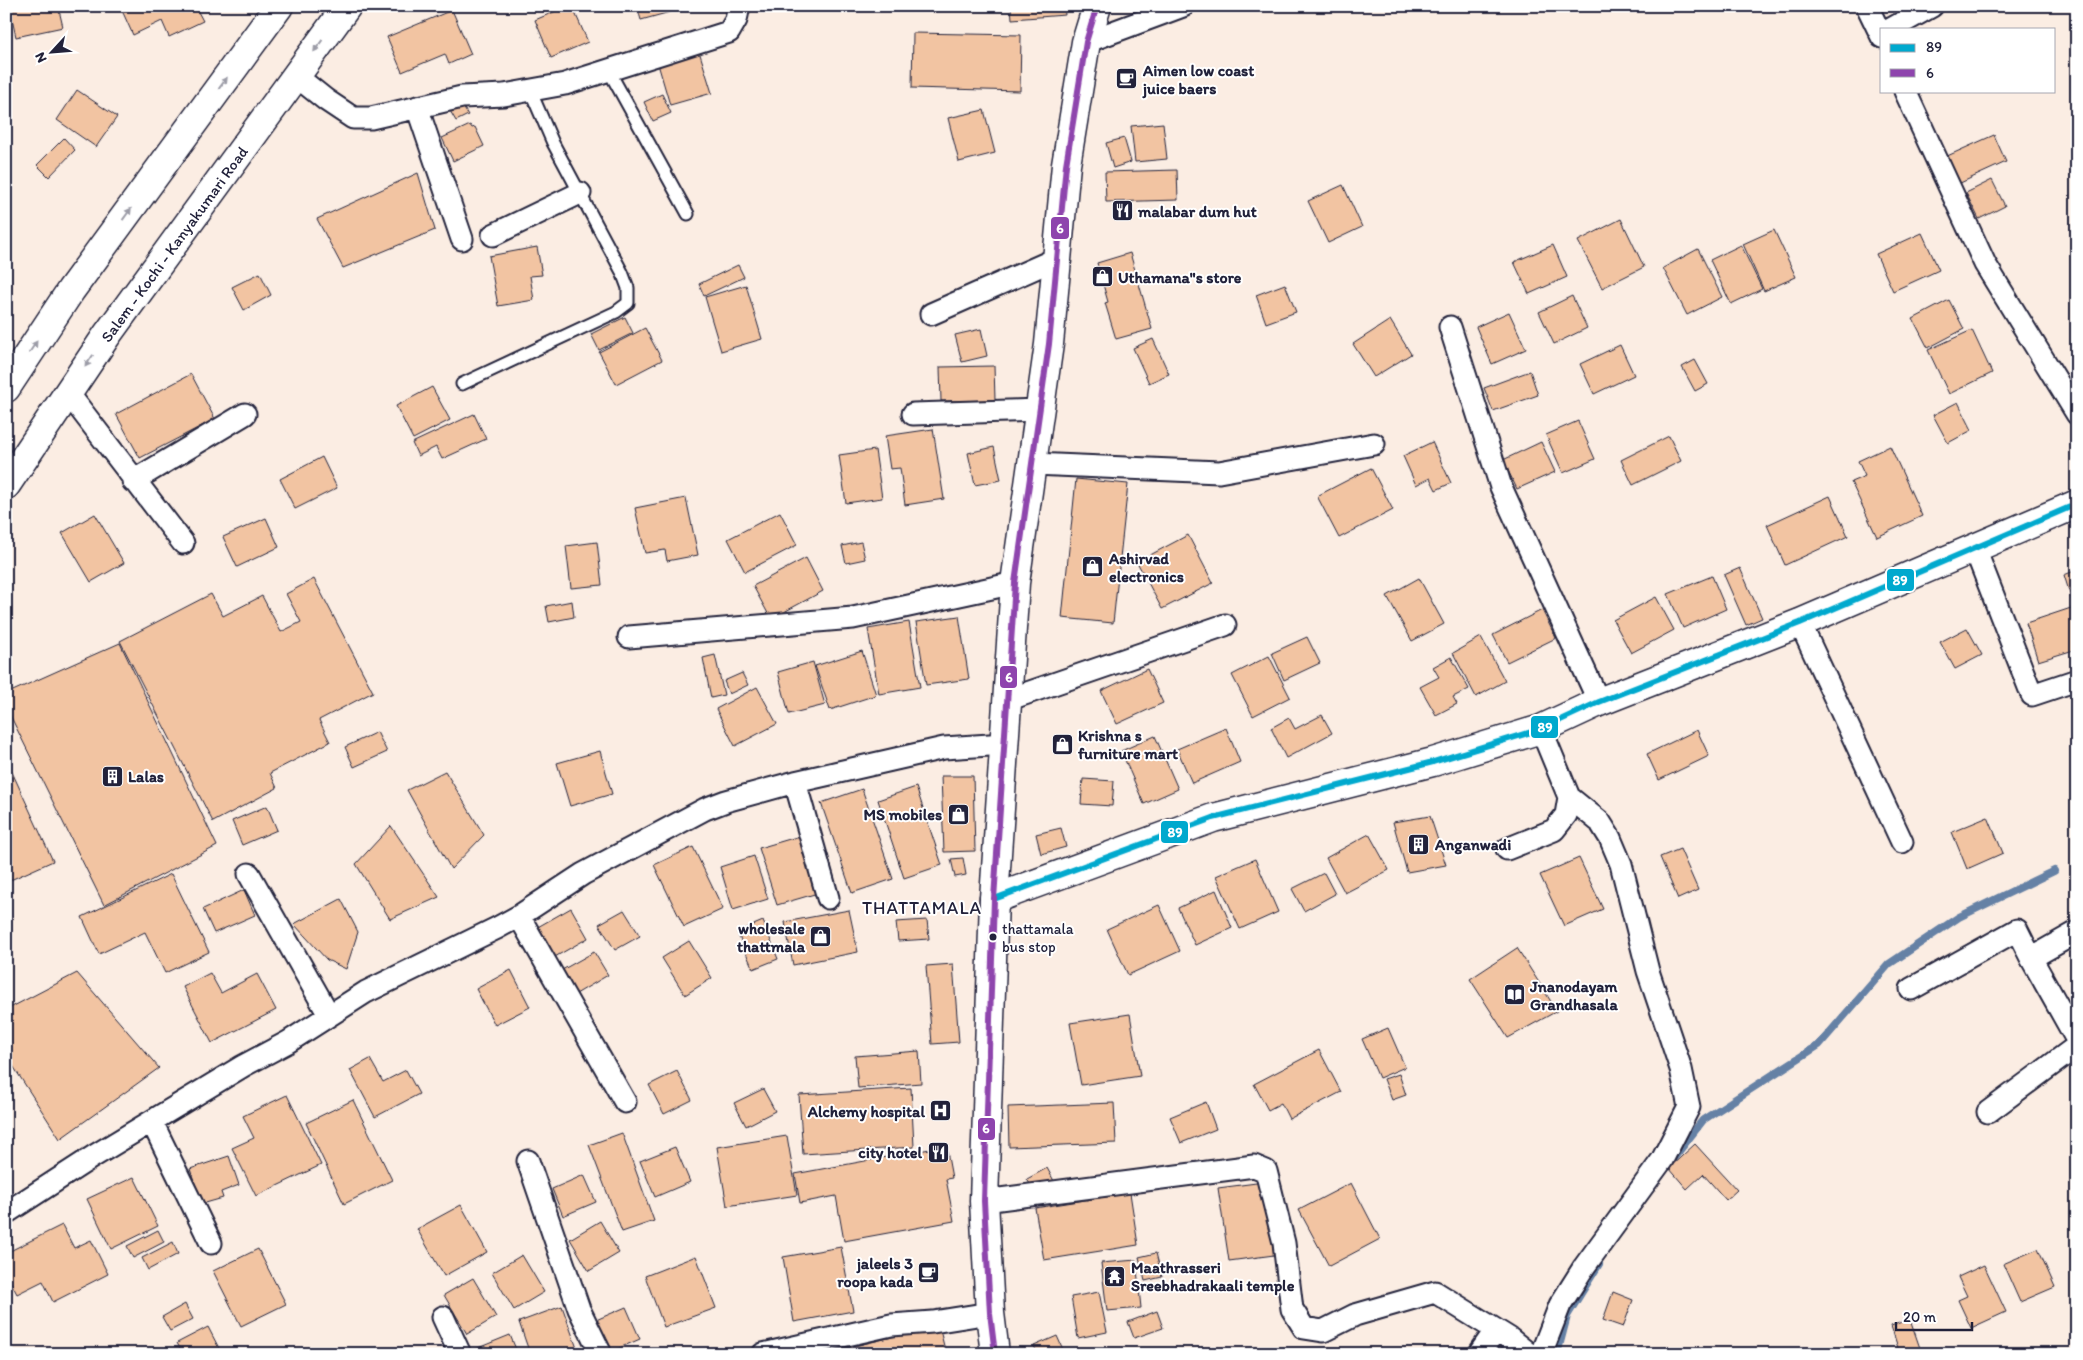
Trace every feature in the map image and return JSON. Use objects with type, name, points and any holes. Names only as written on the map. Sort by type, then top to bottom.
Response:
[{"type":"main road","points":[[6,388],[71,290],[279,6]]},
{"type":"main road","name":"Salem - Kochi - Kanyakumari Road","points":[[6,485],[107,335],[347,6]]},
{"type":"main road","points":[[995,1354],[990,1313],[984,1201],[994,899],[1015,583],[1040,410],[1058,258],[1066,165],[1086,42],[1097,6]]},
{"type":"main road","points":[[994,899],[1213,818],[1433,762],[1541,729],[1599,702],[1800,623],[2077,504]]},
{"type":"street","points":[[296,76],[353,118],[371,118],[462,97],[504,95],[565,84],[609,71],[729,32],[736,20],[739,6]]},
{"type":"street","points":[[1086,42],[1183,6]]},
{"type":"street","points":[[1867,6],[1881,28]]},
{"type":"street","points":[[1893,28],[1932,6]]},
{"type":"street","points":[[1905,92],[1986,264],[2077,414]]},
{"type":"street","points":[[416,107],[462,239]]},
{"type":"street","points":[[493,235],[580,193]]},
{"type":"street","points":[[931,314],[1058,258]]},
{"type":"street","points":[[1450,327],[1501,488],[1599,702]]},
{"type":"street","points":[[68,393],[183,543]]},
{"type":"street","points":[[913,414],[1040,410]]},
{"type":"street","points":[[133,480],[245,414]]},
{"type":"street","points":[[1033,464],[1219,472],[1374,444]]},
{"type":"street","points":[[1975,549],[2032,695],[2077,680]]},
{"type":"street","points":[[629,637],[853,618],[1015,583]]},
{"type":"street","points":[[1800,623],[1902,842]]},
{"type":"street","points":[[1007,700],[1225,625]]},
{"type":"street","points":[[1507,849],[1554,830],[1566,815],[1568,797],[1541,729]]},
{"type":"street","points":[[6,1213],[94,1156],[244,1066],[288,1042],[375,988],[519,916],[583,874],[705,809],[726,801],[795,782],[944,748],[1005,744]]},
{"type":"street","points":[[795,782],[828,898]]},
{"type":"street","points":[[1541,1354],[1560,1305],[1584,1267],[1662,1160],[1689,1107],[1682,1069],[1648,971],[1622,864],[1600,822],[1568,797]]},
{"type":"street","points":[[249,874],[329,1015]]},
{"type":"street","points":[[519,916],[625,1102]]},
{"type":"street","points":[[1911,989],[2017,930],[2077,1040]]},
{"type":"street","points":[[2031,958],[2077,932]]},
{"type":"street","points":[[1988,1112],[2077,1046]]},
{"type":"street","points":[[152,1122],[211,1243]]},
{"type":"street","points":[[528,1161],[579,1309],[602,1354]]},
{"type":"street","points":[[984,1201],[1254,1166],[1266,1171],[1284,1243],[1292,1309],[1304,1328],[1323,1331],[1355,1315],[1435,1292],[1509,1338],[1529,1354]]},
{"type":"street","points":[[763,1354],[890,1325],[933,1322],[990,1313]]},
{"type":"street","points":[[443,1317],[460,1354]]},
{"type":"street","points":[[1479,1354],[1496,1331]]},
{"type":"lane","points":[[609,71],[688,214]]},
{"type":"lane","points":[[462,384],[616,312],[628,303],[628,288],[622,272],[552,143],[530,90]]},
{"type":"building","points":[[9,6],[58,6],[63,27],[16,37]]},
{"type":"building","points":[[120,6],[195,6],[203,21],[169,37],[162,21],[133,35]]},
{"type":"building","points":[[572,6],[588,42],[551,58],[535,20]]},
{"type":"building","points":[[637,6],[681,6],[681,9],[641,20]]},
{"type":"building","points":[[932,6],[950,6],[933,10]]},
{"type":"building","points":[[1011,6],[1064,6],[1065,15],[1012,19]]},
{"type":"building","points":[[452,10],[471,54],[449,64],[445,54],[402,72],[387,37]]},
{"type":"building","points":[[913,33],[1021,35],[1020,91],[912,88]]},
{"type":"building","points":[[699,51],[712,93],[670,105],[658,64]]},
{"type":"building","points":[[77,90],[117,117],[96,147],[57,120]]},
{"type":"building","points":[[662,94],[671,113],[653,121],[644,102]]},
{"type":"building","points":[[460,102],[468,115],[456,121],[449,109]]},
{"type":"building","points":[[984,110],[995,153],[959,162],[948,118]]},
{"type":"building","points":[[1163,123],[1167,159],[1135,162],[1131,126]]},
{"type":"building","points":[[470,125],[472,128],[475,127],[484,146],[453,161],[442,138]]},
{"type":"building","points":[[1994,135],[2006,162],[1958,184],[1945,157]]},
{"type":"building","points":[[64,138],[75,150],[49,177],[37,165]]},
{"type":"building","points":[[1124,138],[1131,162],[1113,168],[1106,143]]},
{"type":"building","points":[[1177,170],[1178,200],[1106,202],[1105,172]]},
{"type":"building","points":[[418,173],[435,230],[343,268],[317,219]]},
{"type":"building","points":[[1992,180],[2005,206],[1979,219],[1966,193]]},
{"type":"building","points":[[1343,185],[1362,227],[1328,243],[1308,201]]},
{"type":"building","points":[[1621,219],[1644,267],[1602,288],[1578,241]]},
{"type":"building","points":[[1774,230],[1796,277],[1764,291],[1743,244]]},
{"type":"building","points":[[1922,233],[1939,270],[1893,291],[1876,254]]},
{"type":"building","points":[[1553,245],[1567,277],[1529,294],[1514,262]]},
{"type":"building","points":[[1741,245],[1762,289],[1731,304],[1710,260]]},
{"type":"building","points":[[537,247],[542,275],[530,276],[534,300],[498,306],[489,256]]},
{"type":"building","points":[[1698,249],[1722,297],[1687,315],[1663,268]]},
{"type":"building","points":[[1130,253],[1152,329],[1116,339],[1105,303],[1108,302],[1097,263]]},
{"type":"building","points":[[738,265],[744,277],[704,296],[699,284]]},
{"type":"building","points":[[260,273],[271,295],[244,310],[232,287]]},
{"type":"building","points":[[1285,284],[1296,312],[1266,323],[1256,295]]},
{"type":"building","points":[[746,285],[762,339],[721,351],[705,297]]},
{"type":"building","points":[[1572,296],[1587,328],[1554,344],[1539,312]]},
{"type":"building","points":[[1949,300],[1964,329],[1928,348],[1913,319]]},
{"type":"building","points":[[1509,312],[1526,349],[1492,364],[1476,327]]},
{"type":"building","points":[[625,317],[633,333],[599,350],[591,334]]},
{"type":"building","points":[[1390,320],[1411,354],[1374,377],[1353,344]]},
{"type":"building","points":[[645,328],[662,360],[616,384],[599,352]]},
{"type":"building","points":[[981,329],[987,356],[962,362],[955,335]]},
{"type":"building","points":[[1972,330],[1992,373],[1949,394],[1928,350]]},
{"type":"building","points":[[1153,339],[1169,374],[1149,383],[1133,348]]},
{"type":"building","points":[[1620,345],[1634,375],[1594,394],[1580,364]]},
{"type":"building","points":[[1695,360],[1708,384],[1695,391],[1682,367]]},
{"type":"building","points":[[994,366],[995,400],[941,401],[940,367]]},
{"type":"building","points":[[1530,371],[1538,395],[1493,411],[1484,388]]},
{"type":"building","points":[[191,374],[215,419],[140,458],[116,414]]},
{"type":"building","points":[[432,387],[450,420],[413,439],[396,406]]},
{"type":"building","points":[[1958,402],[1972,430],[1948,443],[1933,415]]},
{"type":"building","points":[[474,414],[486,439],[442,459],[436,447],[418,456],[412,443]]},
{"type":"building","points":[[1578,421],[1595,459],[1563,473],[1546,435]]},
{"type":"building","points":[[933,429],[944,499],[905,505],[900,468],[890,469],[885,436]]},
{"type":"building","points":[[1669,436],[1681,461],[1633,485],[1621,460]]},
{"type":"building","points":[[1432,442],[1451,483],[1436,490],[1430,478],[1416,485],[1403,456]]},
{"type":"building","points":[[1541,442],[1555,472],[1517,489],[1503,460]]},
{"type":"building","points":[[1890,446],[1922,516],[1877,537],[1851,482],[1865,476],[1858,461]]},
{"type":"building","points":[[994,447],[1001,480],[975,485],[968,453]]},
{"type":"building","points":[[875,450],[882,498],[846,503],[839,455]]},
{"type":"building","points":[[322,457],[337,488],[295,509],[280,479]]},
{"type":"building","points":[[1371,468],[1393,510],[1339,538],[1317,496]]},
{"type":"building","name":"Ashirvad electronics","points":[[1076,479],[1128,484],[1113,623],[1062,618]]},
{"type":"building","points":[[1830,496],[1848,536],[1785,565],[1767,525]]},
{"type":"building","points":[[686,498],[698,555],[667,561],[665,550],[645,553],[635,508]]},
{"type":"building","points":[[780,512],[797,545],[745,572],[728,539]]},
{"type":"building","points":[[95,514],[124,563],[91,582],[62,533]]},
{"type":"building","points":[[266,518],[279,547],[237,567],[223,537]]},
{"type":"building","points":[[1188,535],[1213,583],[1162,609],[1137,562]]},
{"type":"building","points":[[597,542],[602,585],[571,588],[566,546]]},
{"type":"building","points":[[861,542],[865,559],[846,563],[842,546]]},
{"type":"building","points":[[806,558],[823,591],[771,619],[753,586]]},
{"type":"building","points":[[1740,568],[1762,618],[1746,625],[1724,575]]},
{"type":"building","points":[[2077,570],[2077,649],[2038,661],[2026,623],[2074,607],[2064,575]]},
{"type":"building","points":[[1712,576],[1726,609],[1683,628],[1668,594]]},
{"type":"building","points":[[1419,578],[1444,624],[1412,641],[1387,596]]},
{"type":"building","points":[[314,579],[373,692],[319,720],[330,742],[270,773],[277,788],[213,822],[120,641],[211,594],[223,616],[262,596],[281,632],[301,622],[286,594]]},
{"type":"building","points":[[1656,597],[1674,630],[1631,653],[1613,620]]},
{"type":"building","points":[[572,601],[574,617],[549,622],[546,606]]},
{"type":"building","points":[[1542,610],[1556,638],[1507,662],[1493,635]]},
{"type":"building","points":[[959,616],[969,679],[926,685],[916,622]]},
{"type":"building","points":[[909,622],[920,687],[879,694],[868,629]]},
{"type":"building","points":[[1967,628],[1982,655],[1955,669],[1940,642]]},
{"type":"building","points":[[1307,637],[1320,663],[1284,680],[1272,653]]},
{"type":"building","points":[[1481,637],[1505,681],[1476,697],[1453,653]]},
{"type":"building","name":"Lalas","points":[[120,643],[217,846],[104,905],[6,707],[6,694]]},
{"type":"building","points":[[862,651],[876,695],[830,710],[815,666]]},
{"type":"building","points":[[715,655],[724,695],[711,698],[703,658]]},
{"type":"building","points":[[1269,656],[1290,697],[1253,716],[1232,675]]},
{"type":"building","points":[[1451,657],[1469,689],[1453,697],[1457,704],[1436,715],[1420,687],[1439,677],[1433,667]]},
{"type":"building","points":[[813,662],[825,705],[789,714],[778,672]]},
{"type":"building","points":[[1147,669],[1163,703],[1117,724],[1101,691]]},
{"type":"building","points":[[742,673],[748,685],[729,694],[724,681]]},
{"type":"building","points":[[757,687],[777,724],[735,746],[716,709]]},
{"type":"building","points":[[1322,715],[1332,733],[1286,758],[1271,728],[1289,718],[1295,729]]},
{"type":"building","points":[[1226,728],[1240,762],[1192,783],[1177,749]]},
{"type":"building","points":[[1697,730],[1709,756],[1659,780],[1647,754]]},
{"type":"building","points":[[377,732],[387,752],[354,767],[345,747]]},
{"type":"building","points":[[1155,736],[1178,789],[1144,804],[1121,751]]},
{"type":"building","points":[[600,751],[612,794],[570,806],[557,763]]},
{"type":"building","points":[[6,759],[53,861],[6,882]]},
{"type":"building","points":[[445,771],[484,835],[451,869],[407,790]]},
{"type":"building","name":"MS mobiles","points":[[941,776],[973,776],[975,851],[944,852]]},
{"type":"building","points":[[1083,779],[1114,781],[1112,806],[1081,804]]},
{"type":"building","points":[[916,787],[942,865],[904,878],[878,800]]},
{"type":"building","points":[[862,789],[893,879],[852,893],[821,803]]},
{"type":"building","points":[[267,806],[277,830],[242,845],[232,821]]},
{"type":"building","name":"Anganwadi","points":[[1430,816],[1446,865],[1407,872],[1393,822]]},
{"type":"building","points":[[1988,817],[2003,853],[1967,869],[1952,832]]},
{"type":"building","points":[[391,826],[439,897],[390,919],[356,864]]},
{"type":"building","points":[[1061,828],[1066,847],[1041,854],[1036,834]]},
{"type":"building","points":[[1369,834],[1389,870],[1345,893],[1326,858]]},
{"type":"building","points":[[800,836],[818,893],[777,905],[759,848]]},
{"type":"building","points":[[693,847],[723,909],[684,927],[654,865]]},
{"type":"building","points":[[1680,849],[1698,890],[1678,899],[1660,857]]},
{"type":"building","points":[[754,856],[768,899],[733,910],[720,867]]},
{"type":"building","points":[[963,858],[966,875],[955,877],[951,859]]},
{"type":"building","points":[[1579,858],[1603,909],[1564,926],[1540,875]]},
{"type":"building","points":[[1255,859],[1278,912],[1240,929],[1216,876]]},
{"type":"building","points":[[1324,873],[1335,894],[1304,911],[1292,889]]},
{"type":"building","points":[[171,874],[209,952],[165,973],[145,932],[99,954],[82,917]]},
{"type":"building","points":[[244,890],[255,915],[214,933],[203,909]]},
{"type":"building","points":[[1216,890],[1232,928],[1195,945],[1178,908]]},
{"type":"building","points":[[341,899],[358,932],[346,969],[327,960],[294,924]]},
{"type":"building","points":[[1159,905],[1180,951],[1128,975],[1107,929]]},
{"type":"building","points":[[571,908],[588,938],[553,958],[536,928]]},
{"type":"building","points":[[624,910],[640,936],[615,950],[599,924]]},
{"type":"building","name":"wholesale thattmala","points":[[849,910],[858,952],[793,965],[785,922]]},
{"type":"building","points":[[927,920],[929,939],[898,941],[896,922]]},
{"type":"building","points":[[763,921],[778,959],[753,969],[737,932]]},
{"type":"building","points":[[689,941],[712,978],[685,995],[662,958]]},
{"type":"building","name":"Jnanodayam Grandhasala","points":[[1517,948],[1557,1011],[1508,1038],[1470,979]]},
{"type":"building","points":[[594,952],[608,975],[576,994],[562,970]]},
{"type":"building","points":[[953,964],[959,1042],[932,1044],[926,966]]},
{"type":"building","points":[[511,970],[530,1007],[495,1025],[476,989]]},
{"type":"building","points":[[77,973],[159,1068],[60,1139],[6,1055],[6,1010]]},
{"type":"building","points":[[210,973],[221,993],[257,974],[276,1010],[212,1043],[183,987]]},
{"type":"building","points":[[1130,1014],[1140,1076],[1081,1085],[1070,1023]]},
{"type":"building","points":[[1388,1028],[1405,1067],[1379,1078],[1362,1039]]},
{"type":"building","points":[[1319,1050],[1341,1092],[1289,1119],[1281,1103],[1268,1110],[1254,1084]]},
{"type":"building","points":[[919,1051],[921,1083],[858,1088],[855,1056]]},
{"type":"building","points":[[370,1059],[383,1082],[406,1070],[419,1094],[375,1117],[350,1070]]},
{"type":"building","points":[[677,1071],[692,1100],[664,1114],[649,1085]]},
{"type":"building","points":[[1399,1074],[1406,1095],[1392,1100],[1384,1079]]},
{"type":"building","points":[[911,1088],[914,1147],[803,1154],[799,1095]]},
{"type":"building","points":[[763,1089],[775,1111],[746,1126],[734,1103]]},
{"type":"building","points":[[287,1095],[321,1165],[256,1196],[232,1148],[254,1138],[243,1116]]},
{"type":"building","points":[[353,1100],[392,1180],[344,1204],[306,1123]]},
{"type":"building","points":[[1206,1102],[1216,1129],[1181,1143],[1170,1117]]},
{"type":"building","points":[[1114,1103],[1116,1143],[1009,1147],[1008,1107]]},
{"type":"building","points":[[622,1133],[654,1221],[622,1232],[589,1145]]},
{"type":"building","points":[[787,1136],[797,1195],[727,1206],[717,1147]]},
{"type":"building","points":[[1695,1144],[1737,1190],[1726,1200],[1703,1174],[1687,1189],[1669,1168]]},
{"type":"building","points":[[946,1146],[952,1178],[946,1179],[954,1221],[844,1241],[836,1196],[800,1203],[795,1174]]},
{"type":"building","points":[[675,1147],[690,1182],[655,1197],[640,1161]]},
{"type":"building","points":[[229,1156],[239,1185],[221,1192],[223,1198],[202,1204],[190,1169]]},
{"type":"building","points":[[1047,1168],[1060,1192],[1041,1203],[1027,1179]]},
{"type":"building","points":[[584,1175],[596,1202],[563,1216],[552,1189]]},
{"type":"building","points":[[134,1177],[158,1226],[111,1249],[87,1199]]},
{"type":"building","points":[[1264,1182],[1274,1255],[1229,1261],[1218,1188]]},
{"type":"building","points":[[1351,1183],[1380,1239],[1329,1266],[1299,1210]]},
{"type":"building","points":[[1130,1193],[1138,1245],[1044,1260],[1035,1208]]},
{"type":"building","points":[[461,1205],[487,1252],[444,1276],[417,1229]]},
{"type":"building","points":[[600,1221],[619,1253],[589,1271],[570,1239]]},
{"type":"building","points":[[62,1225],[74,1248],[91,1240],[108,1274],[53,1302],[43,1281],[17,1294],[6,1273],[6,1253]]},
{"type":"building","points":[[158,1230],[164,1242],[133,1258],[127,1246]]},
{"type":"building","points":[[173,1242],[178,1254],[148,1270],[142,1258]]},
{"type":"building","points":[[841,1247],[853,1311],[794,1322],[783,1257]]},
{"type":"building","points":[[258,1249],[286,1304],[241,1326],[213,1271]]},
{"type":"building","points":[[2038,1249],[2055,1287],[2020,1302],[2003,1264]]},
{"type":"building","points":[[1156,1253],[1162,1277],[1145,1281],[1139,1257]]},
{"type":"building","points":[[522,1255],[544,1292],[514,1310],[492,1273]]},
{"type":"building","points":[[696,1256],[716,1308],[664,1327],[645,1276]]},
{"type":"building","points":[[1136,1260],[1141,1308],[1107,1311],[1101,1263]]},
{"type":"building","points":[[1984,1265],[2006,1312],[1971,1328],[1958,1300],[1967,1296],[1958,1277]]},
{"type":"building","points":[[473,1278],[496,1317],[467,1334],[444,1295]]},
{"type":"building","points":[[1099,1292],[1107,1332],[1078,1338],[1071,1297]]},
{"type":"building","points":[[1613,1292],[1633,1300],[1623,1327],[1603,1320]]},
{"type":"building","points":[[185,1304],[193,1319],[170,1331],[162,1317]]},
{"type":"building","points":[[562,1306],[579,1354],[530,1354],[519,1322]]},
{"type":"building","points":[[626,1307],[640,1339],[610,1352],[596,1320]]},
{"type":"building","points":[[1157,1311],[1163,1328],[1134,1338],[1128,1322]]},
{"type":"building","points":[[1910,1319],[1922,1354],[1900,1354],[1891,1326]]},
{"type":"building","points":[[939,1326],[946,1354],[821,1354]]},
{"type":"building","points":[[208,1327],[222,1354],[183,1354],[177,1343]]},
{"type":"building","points":[[510,1335],[518,1354],[475,1354],[473,1350]]},
{"type":"building","points":[[1057,1336],[1065,1354],[1038,1354],[1034,1346]]},
{"type":"building","points":[[2029,1348],[2032,1354],[2018,1354]]},
{"type":"building","points":[[369,1349],[372,1354],[358,1354]]},
{"type":"waterway","points":[[1672,1160],[1703,1120],[1819,1045],[1889,964],[1959,917],[2054,871]]},
{"type":"waterway","points":[[1557,1354],[1567,1316],[1599,1264]]},
{"type":"transit line","name":"6","points":[[995,1354],[990,1313],[984,1201],[994,899],[1015,583],[1049,344],[1066,165],[1086,42],[1097,6]]},
{"type":"transit line","name":"89","points":[[994,899],[1213,818],[1433,762],[1541,729],[1599,702],[1800,623],[2077,504]]},
{"type":"place","name":"Aimen low coast juice baers","points":[[1127,79]]},
{"type":"place","name":"malabar dum hut","points":[[1122,211]]},
{"type":"place","name":"Uthamana\"s store","points":[[1102,277]]},
{"type":"place","name":"Ashirvad electronics","points":[[1093,567]]},
{"type":"place","name":"Krishna s furniture mart","points":[[1062,744]]},
{"type":"place","name":"Lalas","points":[[112,776]]},
{"type":"place","name":"MS mobiles","points":[[958,814]]},
{"type":"place","name":"Anganwadi","points":[[1419,844]]},
{"type":"place","name":"wholesale thattmala","points":[[821,937]]},
{"type":"place","name":"thattamala bus stop","points":[[993,937]]},
{"type":"place","name":"Jnanodayam Grandhasala","points":[[1514,995]]},
{"type":"place","name":"Alchemy hospital","points":[[941,1111]]},
{"type":"place","name":"city hotel","points":[[938,1152]]},
{"type":"place","name":"jaleels 3 roopa kada","points":[[929,1272]]},
{"type":"place","name":"Maathrasseri Sreebhadrakaali temple","points":[[1115,1276]]},
{"type":"district","name":"THATTAMALA","points":[[922,908]]}]
